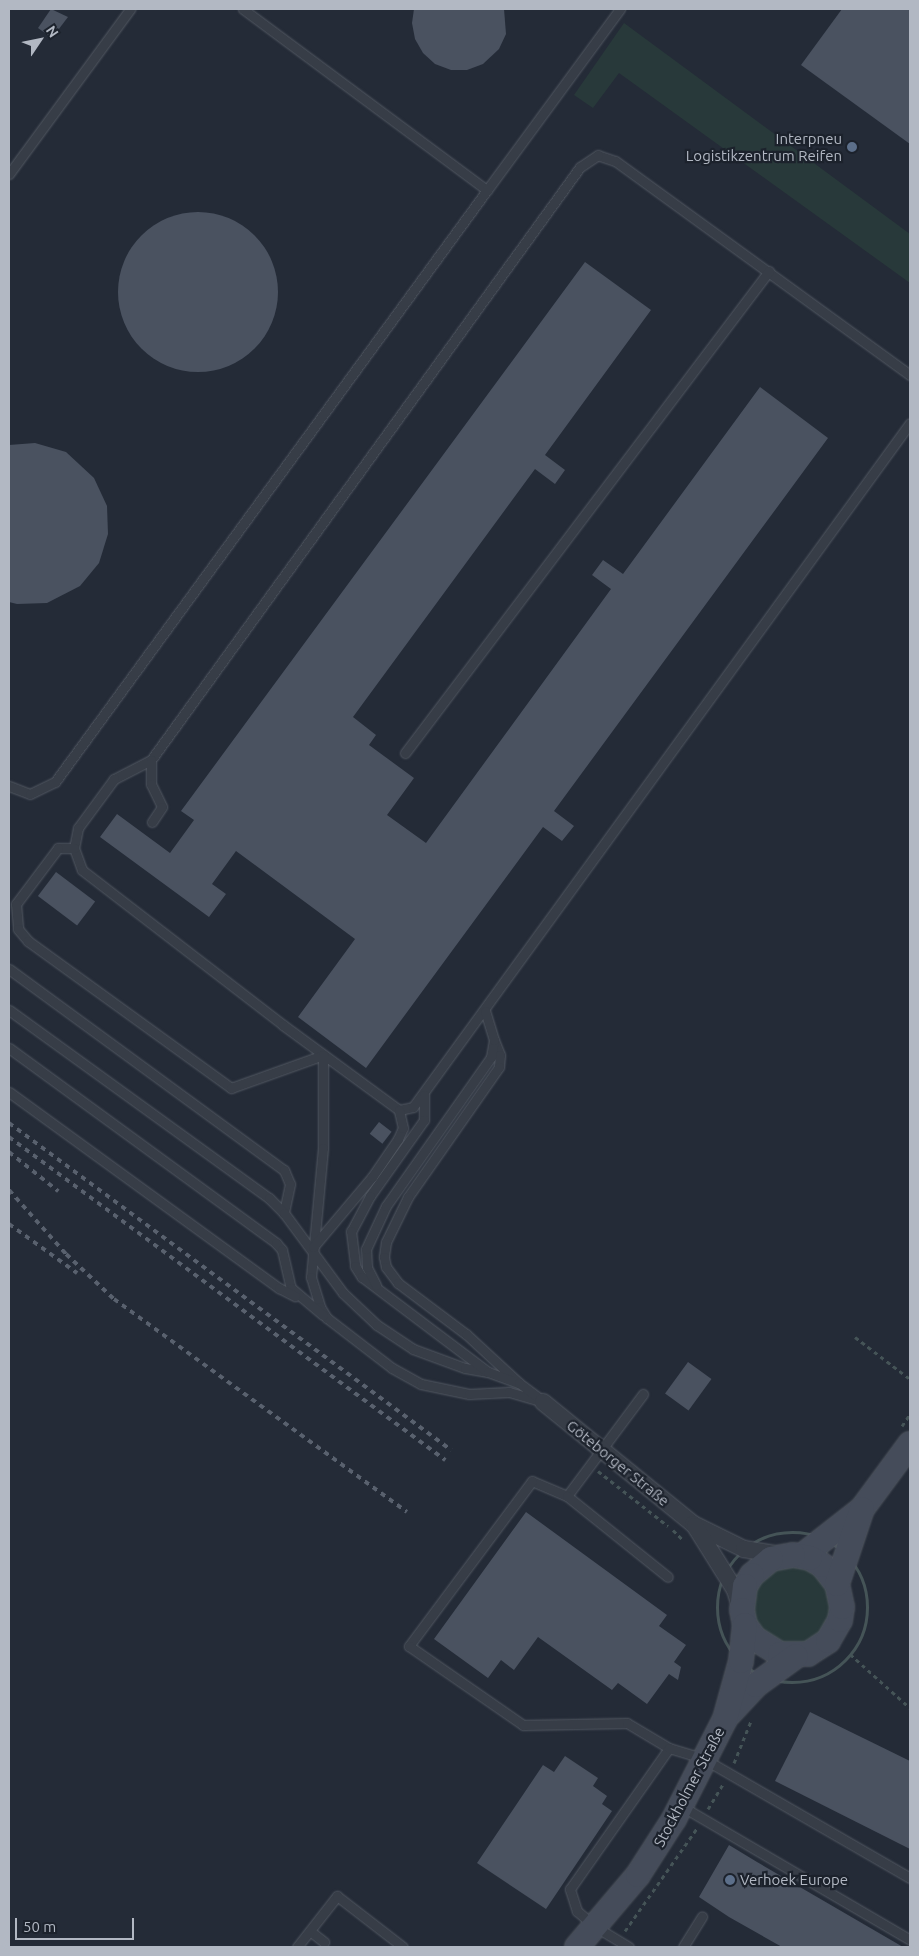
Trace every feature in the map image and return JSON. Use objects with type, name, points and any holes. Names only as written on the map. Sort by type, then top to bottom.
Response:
[{"type":"street","name":"Göteborger Straße","points":[[543,1402],[693,1524],[744,1549],[792,1556]]},
{"type":"street","name":"Stockholmer Straße","points":[[577,1947],[596,1927],[638,1875],[681,1806],[725,1719],[740,1661],[744,1618],[742,1598],[752,1575],[771,1559],[792,1556],[824,1539],[862,1509],[910,1444]]},
{"type":"street","name":"Stockholmer Straße","points":[[837,1584],[862,1509]]},
{"type":"street","name":"Göteborger Straße","points":[[693,1524],[720,1579],[744,1618]]},
{"type":"street","name":"Stockholmer Straße","points":[[725,1719],[766,1677],[796,1656],[819,1648],[836,1631],[842,1607],[837,1584],[822,1565],[792,1556]]},
{"type":"street","points":[[744,1618],[754,1638],[766,1648],[796,1656]]},
{"type":"lane","points":[[9,174],[130,9]]},
{"type":"lane","points":[[243,9],[488,190]]},
{"type":"lane","points":[[9,786],[30,794],[54,782],[620,9]]},
{"type":"lane","points":[[313,1250],[372,1177],[398,1139],[403,1128],[399,1110],[322,1055],[82,870],[74,848],[78,828],[114,779],[151,760],[580,167],[598,155],[615,161],[910,375]]},
{"type":"lane","points":[[405,753],[769,271]]},
{"type":"lane","points":[[399,1110],[413,1107],[424,1094],[910,423]]},
{"type":"lane","points":[[151,760],[151,784],[162,807],[152,822]]},
{"type":"lane","points":[[74,848],[58,848],[16,904],[18,930],[28,941],[231,1088],[322,1055]]},
{"type":"lane","points":[[9,969],[284,1170],[290,1184],[284,1213]]},
{"type":"lane","points":[[9,1010],[269,1198],[284,1213],[313,1250],[343,1293],[392,1335],[413,1349],[466,1368],[488,1372],[519,1382]]},
{"type":"lane","points":[[484,1011],[500,1054],[499,1067],[408,1198],[386,1242],[384,1257],[386,1267],[398,1283],[466,1334],[543,1402]]},
{"type":"lane","points":[[382,1293],[367,1267],[366,1249],[374,1228],[386,1206],[487,1063],[494,1040]]},
{"type":"lane","points":[[9,1048],[276,1243],[282,1250],[291,1288],[296,1296]]},
{"type":"lane","points":[[322,1055],[323,1148],[311,1277],[320,1307],[327,1318]]},
{"type":"lane","points":[[9,1092],[279,1288],[296,1296],[327,1318],[392,1368],[421,1384],[469,1394],[509,1392],[543,1402]]},
{"type":"lane","points":[[424,1094],[424,1120],[370,1196],[351,1231],[355,1266],[362,1277],[382,1293],[488,1372]]},
{"type":"lane","points":[[567,1496],[643,1394]]},
{"type":"lane","points":[[668,1577],[567,1496],[532,1481],[409,1646],[523,1725],[627,1723],[669,1748],[704,1760],[910,1878]]},
{"type":"lane","points":[[629,1947],[596,1927],[577,1911],[570,1889],[669,1748]]},
{"type":"lane","points":[[681,1806],[910,1940]]},
{"type":"lane","points":[[296,1947],[337,1896],[403,1947]]},
{"type":"lane","points":[[683,1947],[702,1916]]},
{"type":"lane","points":[[310,1931],[324,1942]]},
{"type":"path","points":[[855,1337],[910,1379]]},
{"type":"path","points":[[591,1465],[686,1543]]},
{"type":"path","points":[[786,1532],[808,1534],[824,1539],[846,1556],[864,1586],[867,1604],[865,1622],[850,1654],[829,1671],[804,1681],[766,1677],[740,1661],[723,1636],[717,1606],[720,1579],[744,1549],[763,1537],[786,1532]]},
{"type":"path","points":[[719,1591],[720,1579]]},
{"type":"path","points":[[850,1654],[910,1708]]},
{"type":"shaded area","points":[[624,23],[910,234],[910,283],[619,73],[593,108],[574,95]]},
{"type":"shaded area","points":[[792,1567],[807,1570],[820,1578],[828,1591],[831,1606],[828,1621],[820,1634],[807,1642],[792,1645],[777,1642],[764,1634],[756,1621],[753,1606],[756,1591],[764,1578],[777,1570]]},
{"type":"building","points":[[51,9],[68,17],[52,38],[38,28]]},
{"type":"building","points":[[414,9],[504,9],[506,34],[499,49],[483,64],[467,70],[451,70],[435,64],[423,53],[415,39],[412,23]]},
{"type":"building","points":[[842,9],[910,9],[910,144],[801,65]]},
{"type":"building","points":[[206,212],[236,221],[255,235],[265,247],[272,261],[277,276],[277,308],[272,323],[265,337],[255,349],[243,359],[221,369],[206,372],[190,372],[175,369],[153,359],[131,337],[119,308],[118,284],[121,269],[131,247],[153,225],[182,213]]},
{"type":"building","points":[[585,262],[651,310],[545,455],[565,470],[555,484],[535,469],[353,717],[376,735],[369,745],[414,778],[387,815],[426,843],[611,589],[592,575],[603,560],[623,574],[760,387],[828,438],[554,811],[574,826],[562,841],[543,827],[366,1068],[298,1017],[355,939],[236,851],[212,884],[226,894],[209,917],[100,837],[117,814],[170,853],[194,820],[181,811]]},
{"type":"building","points":[[35,443],[66,452],[94,478],[107,506],[108,534],[99,563],[80,586],[47,603],[17,604],[9,602],[9,445]]},
{"type":"building","points":[[56,872],[95,901],[77,925],[38,896]]},
{"type":"building","points":[[379,1122],[392,1132],[382,1144],[370,1134]]},
{"type":"building","points":[[688,1362],[711,1379],[689,1411],[665,1394]]},
{"type":"building","points":[[526,1512],[667,1615],[659,1626],[686,1645],[674,1662],[681,1667],[678,1680],[669,1674],[647,1704],[618,1683],[612,1690],[538,1637],[514,1670],[501,1660],[488,1678],[434,1639]]},
{"type":"building","points":[[810,1712],[910,1761],[910,1849],[775,1781]]},
{"type":"building","points":[[565,1756],[598,1778],[593,1786],[607,1796],[602,1804],[612,1811],[546,1909],[477,1863],[543,1765],[554,1772]]},
{"type":"building","points":[[729,1845],[903,1947],[782,1947],[729,1917],[699,1897]]},
{"type":"railway","points":[[9,1123],[451,1450]]},
{"type":"railway","points":[[9,1137],[445,1460]]},
{"type":"railway","points":[[9,1152],[58,1191]]},
{"type":"railway","points":[[9,1190],[66,1254],[114,1299],[407,1512]]},
{"type":"railway","points":[[9,1224],[77,1273]]},
{"type":"place","name":"Interpneu Logistikzentrum Reifen","points":[[852,147]]},
{"type":"place","name":"Verhoek Europe","points":[[730,1880]]}]
